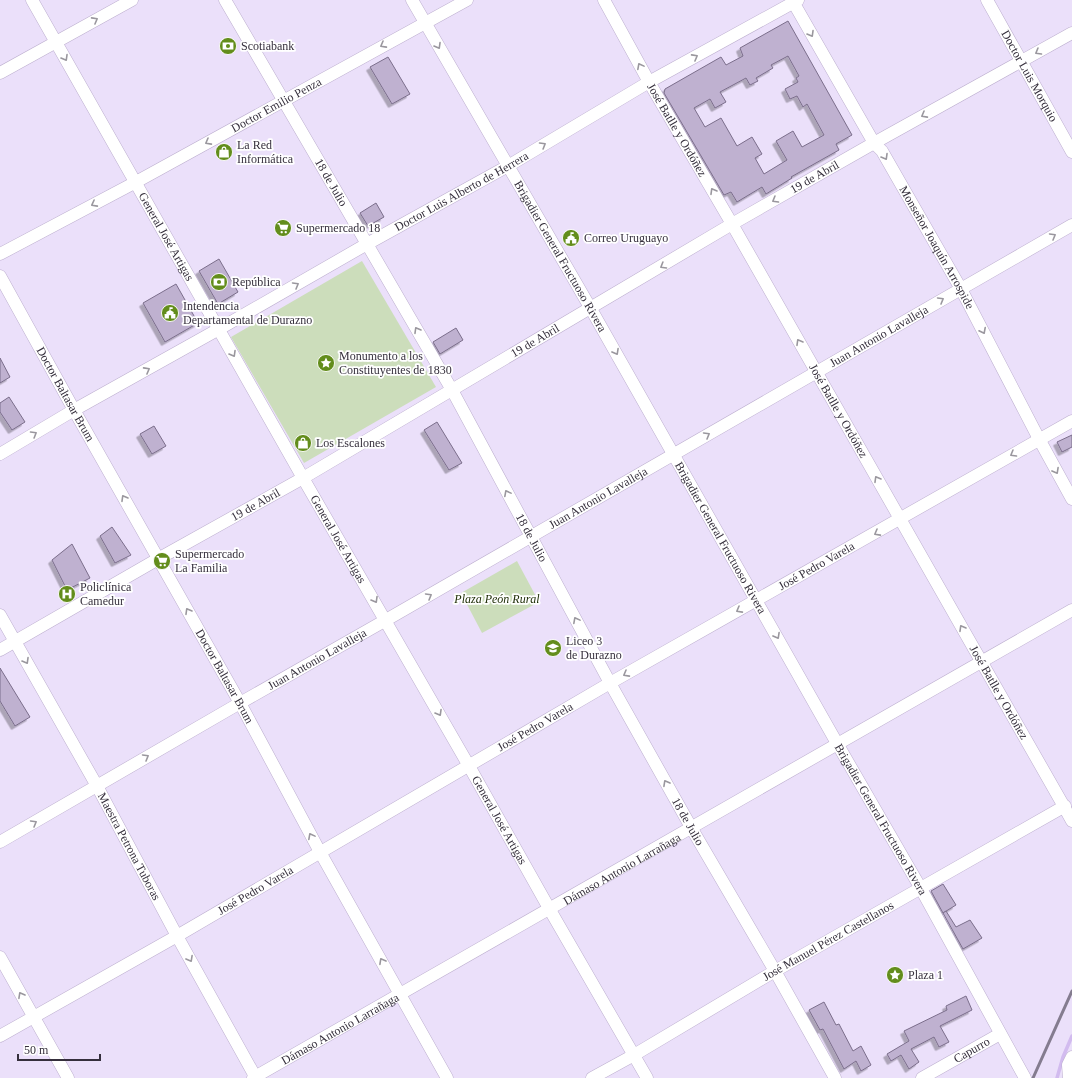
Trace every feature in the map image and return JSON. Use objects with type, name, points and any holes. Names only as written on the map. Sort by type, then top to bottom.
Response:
[{"type":"street","name":"General José Artigas","points":[[32,0],[647,1078]]},
{"type":"street","points":[[0,73],[132,0]]},
{"type":"street","name":"18 de Julio","points":[[225,0],[452,390],[610,683],[835,1078]]},
{"type":"street","name":"Brigadier General Fructuoso Rivera","points":[[412,0],[757,600],[920,887],[1025,1078]]},
{"type":"street","name":"Doctor Emilio Penza","points":[[0,254],[136,182],[424,22],[467,0]]},
{"type":"street","name":"José Batlle y Ordóñez","points":[[604,0],[649,82],[817,372],[982,662],[1066,802],[1072,822]]},
{"type":"street","name":"Doctor Luis Morquio","points":[[987,0],[1072,152]]},
{"type":"street","name":"Doctor Luis Alberto de Herrera","points":[[0,454],[74,410],[508,166],[649,82],[794,1]]},
{"type":"street","name":"Monseñor Joaquín Arrospide","points":[[794,1],[874,143],[882,151],[961,289],[1072,499]]},
{"type":"street","name":"19 de Abril","points":[[0,650],[158,559],[304,478],[732,224],[1072,32]]},
{"type":"street","name":"Juan Antonio Lavalleja","points":[[0,842],[1072,225]]},
{"type":"street","name":"Doctor Baltasar Brum","points":[[0,276],[240,703],[320,852],[447,1078]]},
{"type":"street","name":"José Pedro Varela","points":[[0,1036],[177,936],[610,683],[1072,421]]},
{"type":"street","name":"Dámaso Antonio Larrañaga","points":[[254,1078],[692,829],[1072,610]]},
{"type":"street","name":"Maestra Petrona Tuboras","points":[[0,615],[97,786],[254,1078]]},
{"type":"street","name":"José Manuel Pérez Castellanos","points":[[592,1078],[634,1055],[775,971],[1066,802]]},
{"type":"street","points":[[0,957],[68,1078]]},
{"type":"street","name":"Capurro","points":[[922,1078],[1000,1034]]},
{"type":"street","points":[[1069,1078],[1068,1065],[1072,1057]]},
{"type":"green space","points":[[362,261],[436,387],[304,463],[231,337]]},
{"type":"green space","name":"Plaza Peón Rural","points":[[517,561],[539,602],[482,633],[461,593]]},
{"type":"building","points":[[788,21],[852,135],[836,144],[839,150],[791,177],[792,178],[766,194],[762,187],[737,202],[731,192],[724,195],[664,93],[665,89],[721,57],[726,65],[743,56],[740,48]],"holes":[[[788,56],[799,76],[796,78],[798,82],[785,89],[790,99],[797,96],[803,107],[807,104],[824,135],[802,147],[793,131],[776,141],[787,160],[764,174],[755,158],[762,154],[752,137],[737,146],[721,118],[705,127],[694,108],[710,99],[715,108],[726,102],[720,92],[746,78],[750,85],[758,81],[756,78],[773,68],[771,65]]]},
{"type":"building","points":[[388,57],[410,94],[392,104],[370,67]]},
{"type":"building","points":[[376,203],[384,217],[368,226],[360,213]]},
{"type":"building","name":"República","points":[[219,259],[238,292],[218,304],[199,271]]},
{"type":"building","name":"Intendencia Departamental de Durazno","points":[[176,284],[198,323],[165,342],[143,303]]},
{"type":"building","points":[[456,328],[463,340],[440,354],[433,342]]},
{"type":"building","points":[[0,358],[10,377],[0,383]]},
{"type":"building","points":[[9,397],[25,422],[12,430],[0,412],[0,403]]},
{"type":"building","points":[[437,422],[462,463],[449,470],[424,430]]},
{"type":"building","points":[[154,426],[166,446],[152,454],[140,434]]},
{"type":"building","points":[[1072,435],[1072,447],[1062,452],[1057,442]]},
{"type":"building","points":[[112,527],[131,555],[115,563],[100,536]]},
{"type":"building","points":[[72,544],[90,578],[67,590],[52,560]]},
{"type":"building","points":[[0,668],[30,717],[15,726],[0,701]]},
{"type":"building","points":[[943,884],[956,905],[943,913],[931,891]]},
{"type":"building","points":[[946,911],[956,927],[970,920],[982,938],[963,949],[943,913]]},
{"type":"building","points":[[966,996],[972,1010],[940,1026],[949,1042],[939,1047],[934,1037],[911,1049],[919,1062],[909,1069],[901,1055],[891,1061],[887,1054],[909,1041],[904,1031],[947,1010],[946,1006]]},
{"type":"building","points":[[824,1002],[836,1025],[839,1024],[853,1051],[861,1046],[871,1065],[861,1071],[856,1061],[844,1069],[823,1029],[820,1030],[809,1010]]},
{"type":"waterway","points":[[1057,1078],[1063,1057],[1072,1036]]},
{"type":"railway","points":[[1033,1078],[1072,991]]},
{"type":"place","name":"Scotiabank","points":[[228,46]]},
{"type":"place","name":"La Red Informática","points":[[224,152]]},
{"type":"place","name":"Supermercado 18","points":[[283,228]]},
{"type":"place","name":"Correo Uruguayo","points":[[571,238]]},
{"type":"place","name":"República","points":[[219,282]]},
{"type":"place","name":"Intendencia Departamental de Durazno","points":[[170,313]]},
{"type":"place","name":"Monumento a los Constituyentes de 1830","points":[[326,363]]},
{"type":"place","name":"Los Escalones","points":[[303,443]]},
{"type":"place","name":"Supermercado La Familia","points":[[162,561]]},
{"type":"place","name":"Policlínica Camedur","points":[[67,594]]},
{"type":"place","name":"Liceo 3 de Durazno","points":[[553,648]]},
{"type":"place","name":"Plaza 1","points":[[895,975]]}]
